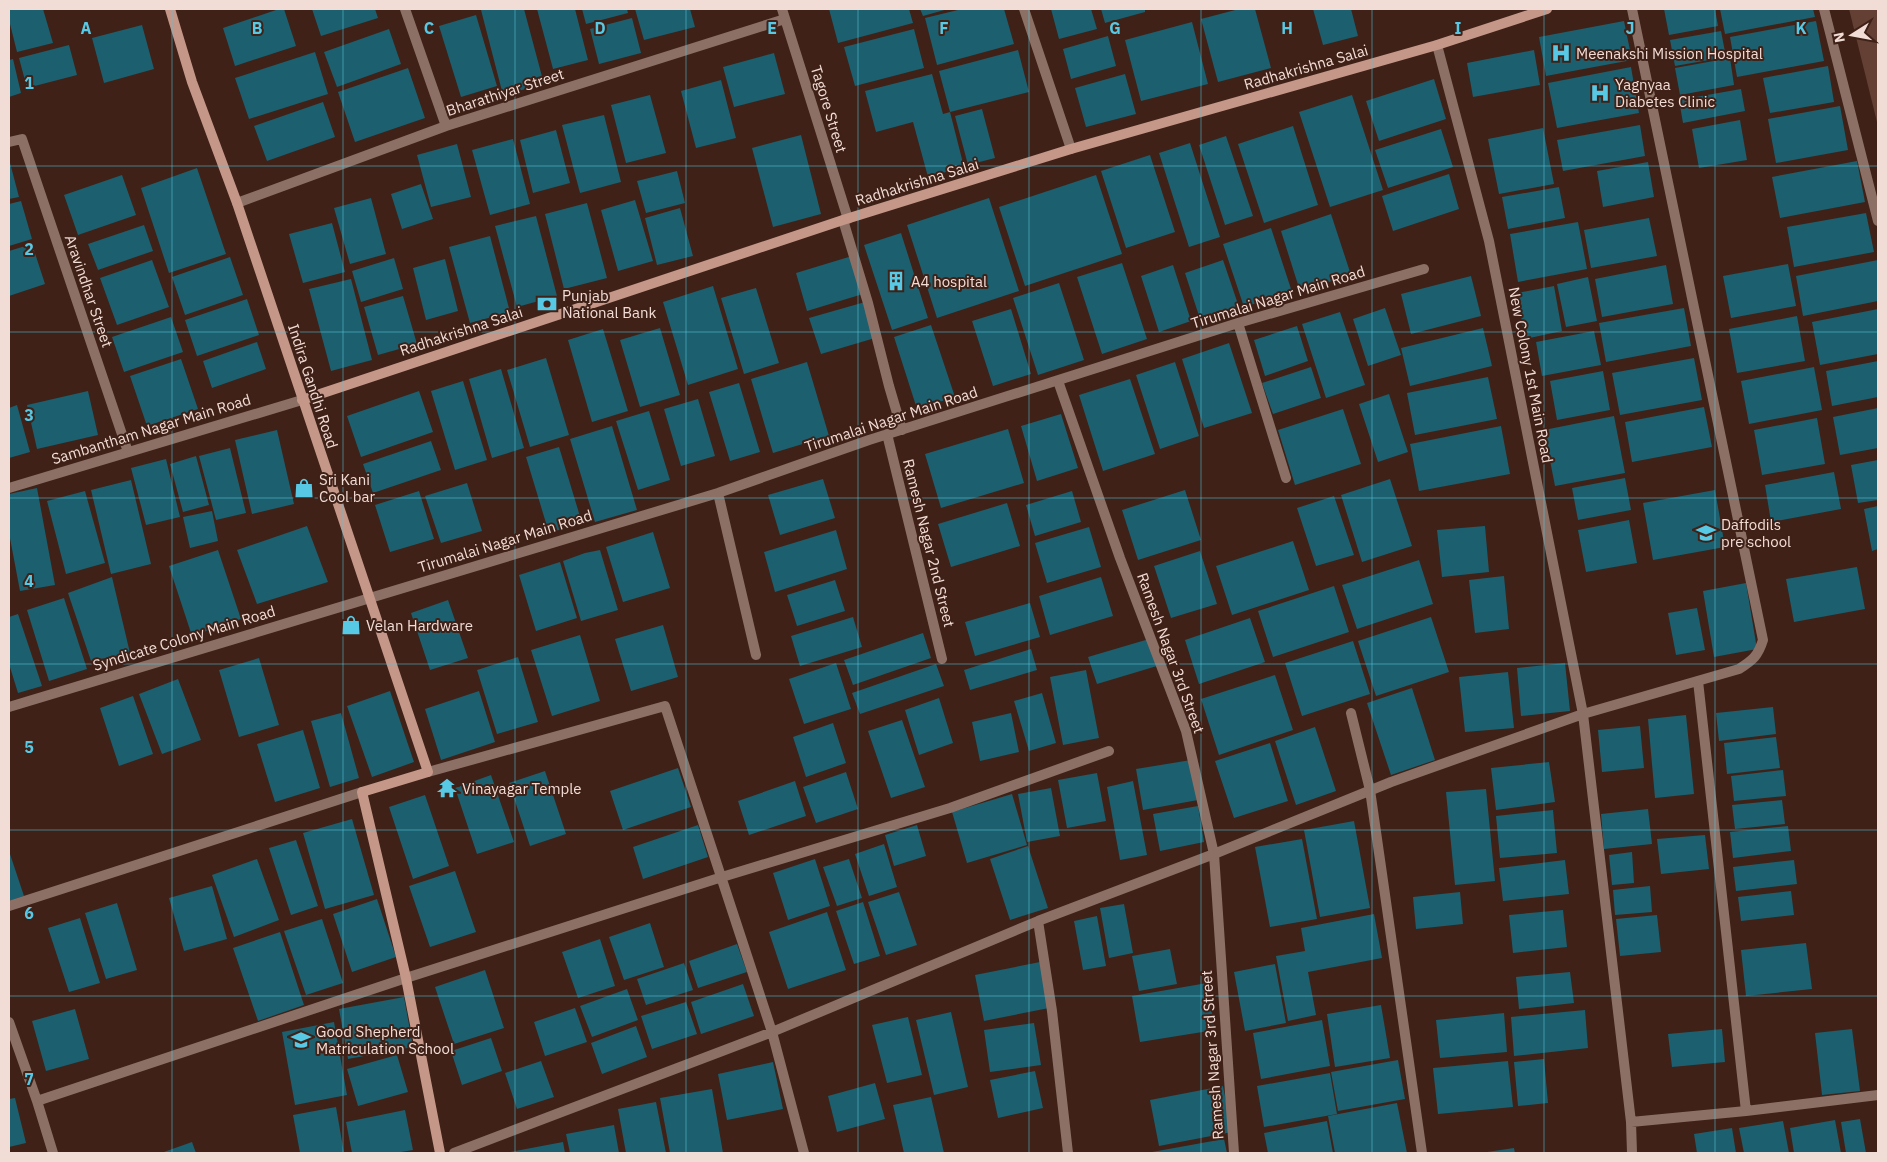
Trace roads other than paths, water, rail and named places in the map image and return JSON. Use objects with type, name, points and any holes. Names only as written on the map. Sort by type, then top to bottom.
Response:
[{"type":"street","name":"Indira Gandhi Road","points":[[170,9],[192,82],[237,203],[428,772]]},
{"type":"street","points":[[405,9],[446,126]]},
{"type":"street","name":"Tagore Street","points":[[782,9],[846,220],[902,430]]},
{"type":"street","points":[[1024,9],[1071,149]]},
{"type":"street","name":"Radhakrishna Salai","points":[[302,400],[846,220],[1071,149],[1437,45],[1547,9]]},
{"type":"street","points":[[454,1153],[772,1032],[1038,921],[1214,854],[1370,790],[1584,714],[1739,669],[1750,662],[1759,653],[1763,640],[1632,9]]},
{"type":"street","points":[[1824,9],[1878,221]]},
{"type":"street","name":"Bharathiyar Street","points":[[237,203],[446,126],[785,19]]},
{"type":"street","name":"New Colony 1st Main Road","points":[[1437,45],[1489,241],[1584,714],[1631,1122],[1632,1153]]},
{"type":"street","name":"Aravindhar Street","points":[[9,142],[22,139],[128,452]]},
{"type":"street","name":"Tirumalai Nagar Main Road","points":[[368,597],[718,493],[887,434],[1238,323],[1424,269]]},
{"type":"street","points":[[1238,323],[1286,478]]},
{"type":"street","name":"Ramesh Nagar 3rd Street","points":[[1058,381],[1120,558],[1186,731],[1214,854],[1234,1153]]},
{"type":"street","name":"Sambantham Nagar Main Road","points":[[9,488],[302,400]]},
{"type":"street","name":"Ramesh Nagar 2nd Street","points":[[887,434],[942,659]]},
{"type":"street","points":[[718,493],[756,655]]},
{"type":"street","name":"Syndicate Colony Main Road","points":[[9,707],[368,597]]},
{"type":"street","points":[[1698,681],[1746,1112]]},
{"type":"street","points":[[9,906],[362,792],[665,706],[772,1032],[804,1153]]},
{"type":"street","points":[[1351,713],[1370,790],[1422,1153]]},
{"type":"street","points":[[37,1102],[406,978],[722,877],[950,808],[1109,751]]},
{"type":"street","points":[[362,792],[406,978],[440,1153]]},
{"type":"street","points":[[1038,921],[1052,1011],[1068,1153]]},
{"type":"street","points":[[9,1022],[37,1102],[52,1153]]},
{"type":"street","points":[[1631,1122],[1746,1112],[1878,1095]]},
{"type":"place","name":"Meenakshi Mission Hospital","points":[[1561,53]]},
{"type":"place","name":"Yagnyaa Diabetes Clinic","points":[[1600,93]]},
{"type":"place","name":"A4 hospital","points":[[896,281]]},
{"type":"place","name":"Punjab National Bank","points":[[547,304]]},
{"type":"place","name":"Sri Kani Cool bar","points":[[304,488]]},
{"type":"place","name":"Daffodils pre school","points":[[1706,533]]},
{"type":"place","name":"Velan Hardware","points":[[351,625]]},
{"type":"place","name":"Vinayagar Temple","points":[[447,788]]},
{"type":"place","name":"Good Shepherd Matriculation School","points":[[301,1040]]}]
